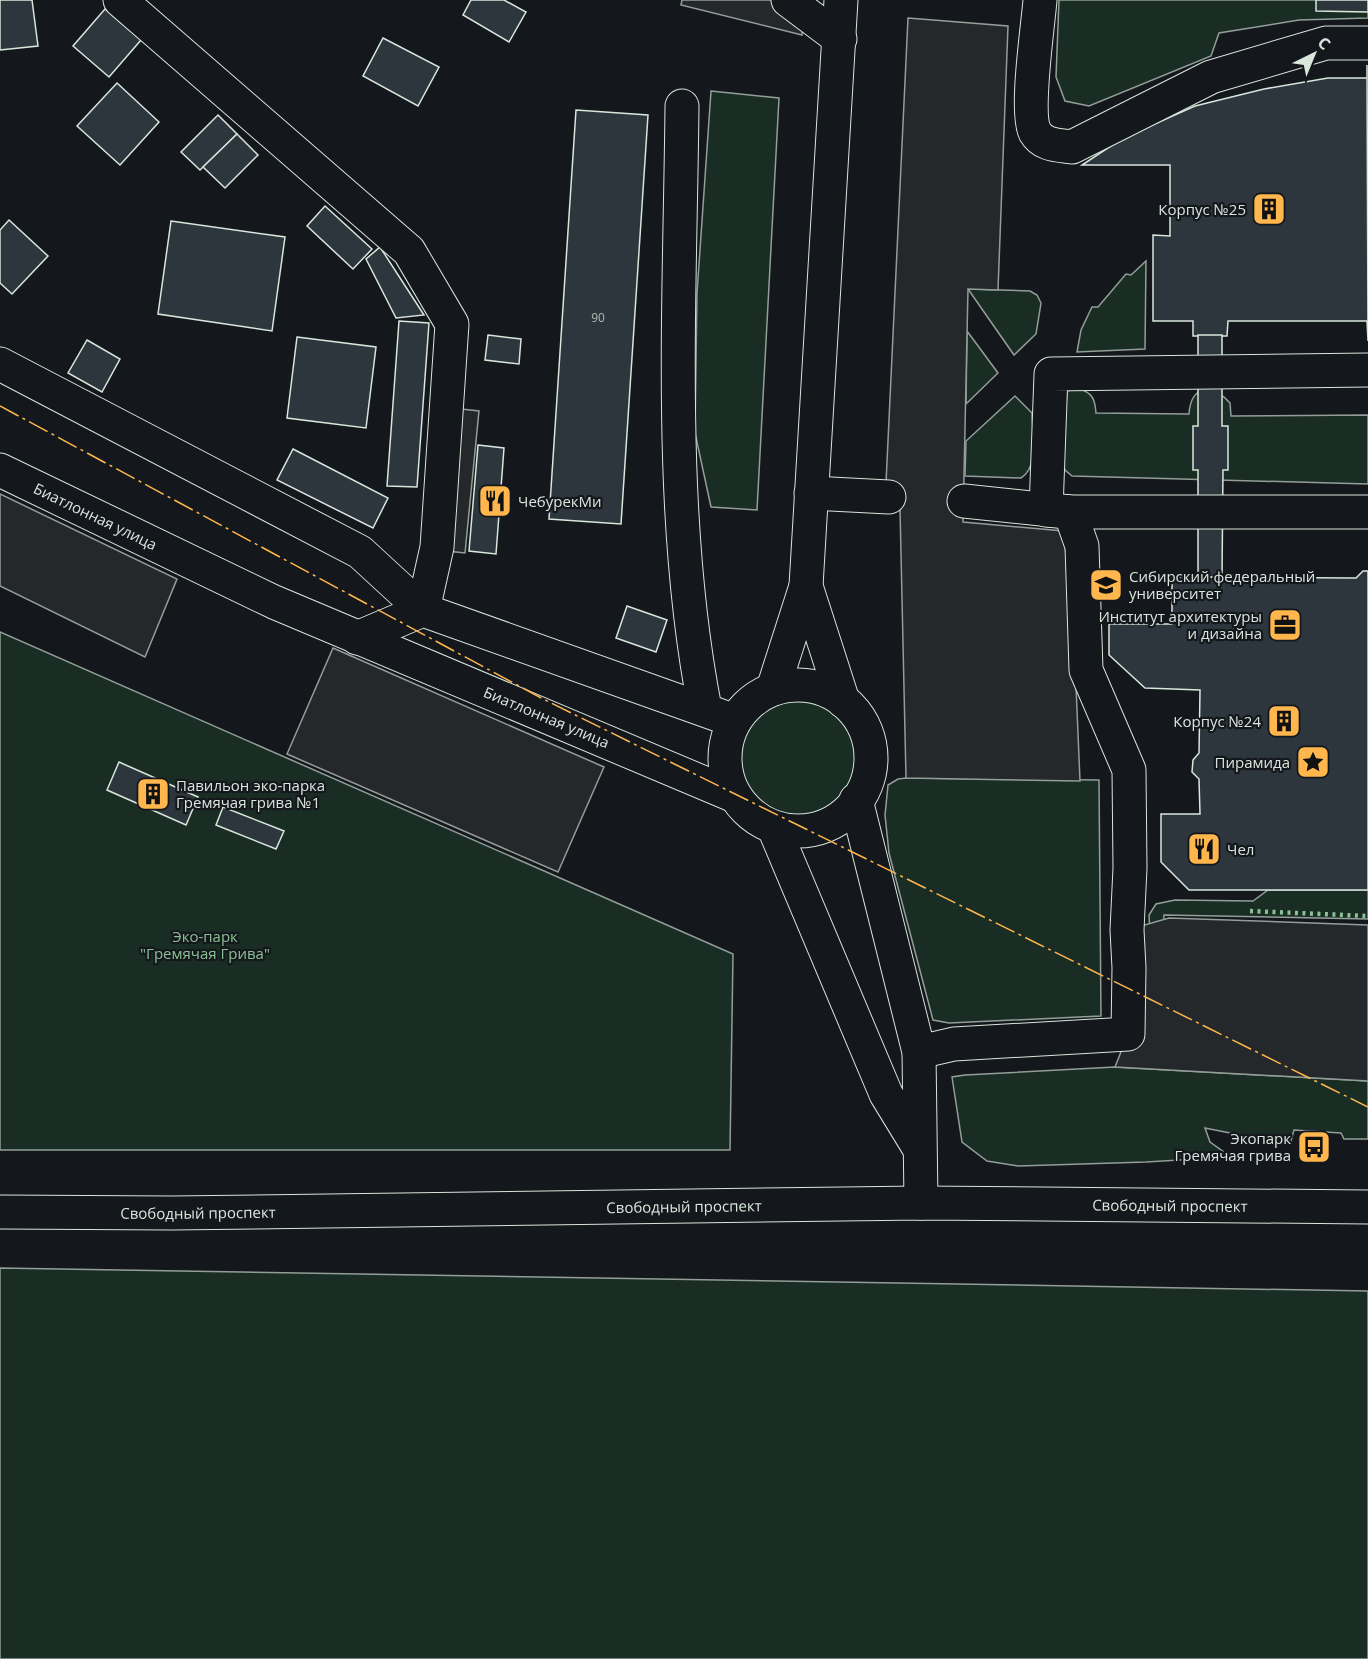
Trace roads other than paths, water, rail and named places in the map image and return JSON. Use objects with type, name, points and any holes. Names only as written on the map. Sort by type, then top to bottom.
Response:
[{"type":"street","points":[[120,0],[409,251],[452,324],[436,547],[423,610]]},
{"type":"street","points":[[788,0],[840,39]]},
{"type":"street","points":[[773,689],[806,586],[841,0]]},
{"type":"street","points":[[1040,0],[1030,112],[1035,132],[1049,144],[1072,147],[1211,77],[1326,43],[1368,43]]},
{"type":"street","points":[[0,364],[360,552],[423,610],[720,715],[744,707],[758,696],[773,689],[797,685],[822,689],[843,701],[858,717],[868,736],[871,757],[868,778],[856,801],[843,816],[822,828],[798,832],[774,828],[752,816],[735,796],[727,778],[724,759],[727,739],[720,715],[695,658],[678,470],[682,106]]},
{"type":"street","points":[[919,1052],[954,1044],[1128,1034],[1129,770],[1086,670],[1082,546],[1058,511],[1051,374],[1368,370]]},
{"type":"street","name":"Биатлонная улица","points":[[0,470],[274,602],[735,796]]},
{"type":"street","points":[[811,493],[889,497]]},
{"type":"street","points":[[964,501],[1058,511],[1368,512]]},
{"type":"street","points":[[806,586],[843,701]]},
{"type":"street","points":[[357,638],[423,610]]},
{"type":"street","points":[[856,801],[919,1052],[921,1203]]},
{"type":"street","points":[[774,828],[886,1094],[919,1148]]},
{"type":"street","name":"Свободный проспект","points":[[0,1212],[172,1214],[921,1203],[1368,1207]]},
{"type":"place","name":"Корпус №25","points":[[1269,209]]},
{"type":"place","name":"ЧебурекМи","points":[[495,501]]},
{"type":"place","name":"Сибирский федеральный университет","points":[[1106,585]]},
{"type":"place","name":"Институт архитектуры и дизайна","points":[[1285,625]]},
{"type":"place","name":"Корпус №24","points":[[1284,721]]},
{"type":"place","name":"Пирамида","points":[[1313,762]]},
{"type":"place","name":"Павильон эко-парка Гремячая грива №1","points":[[153,794]]},
{"type":"place","name":"Чел","points":[[1204,849]]},
{"type":"place","name":"Экопарк Гремячая грива","points":[[1314,1147]]},
{"type":"park label","name":"Эко-парк \"Гремячая Грива\"","points":[[205,944]]}]
